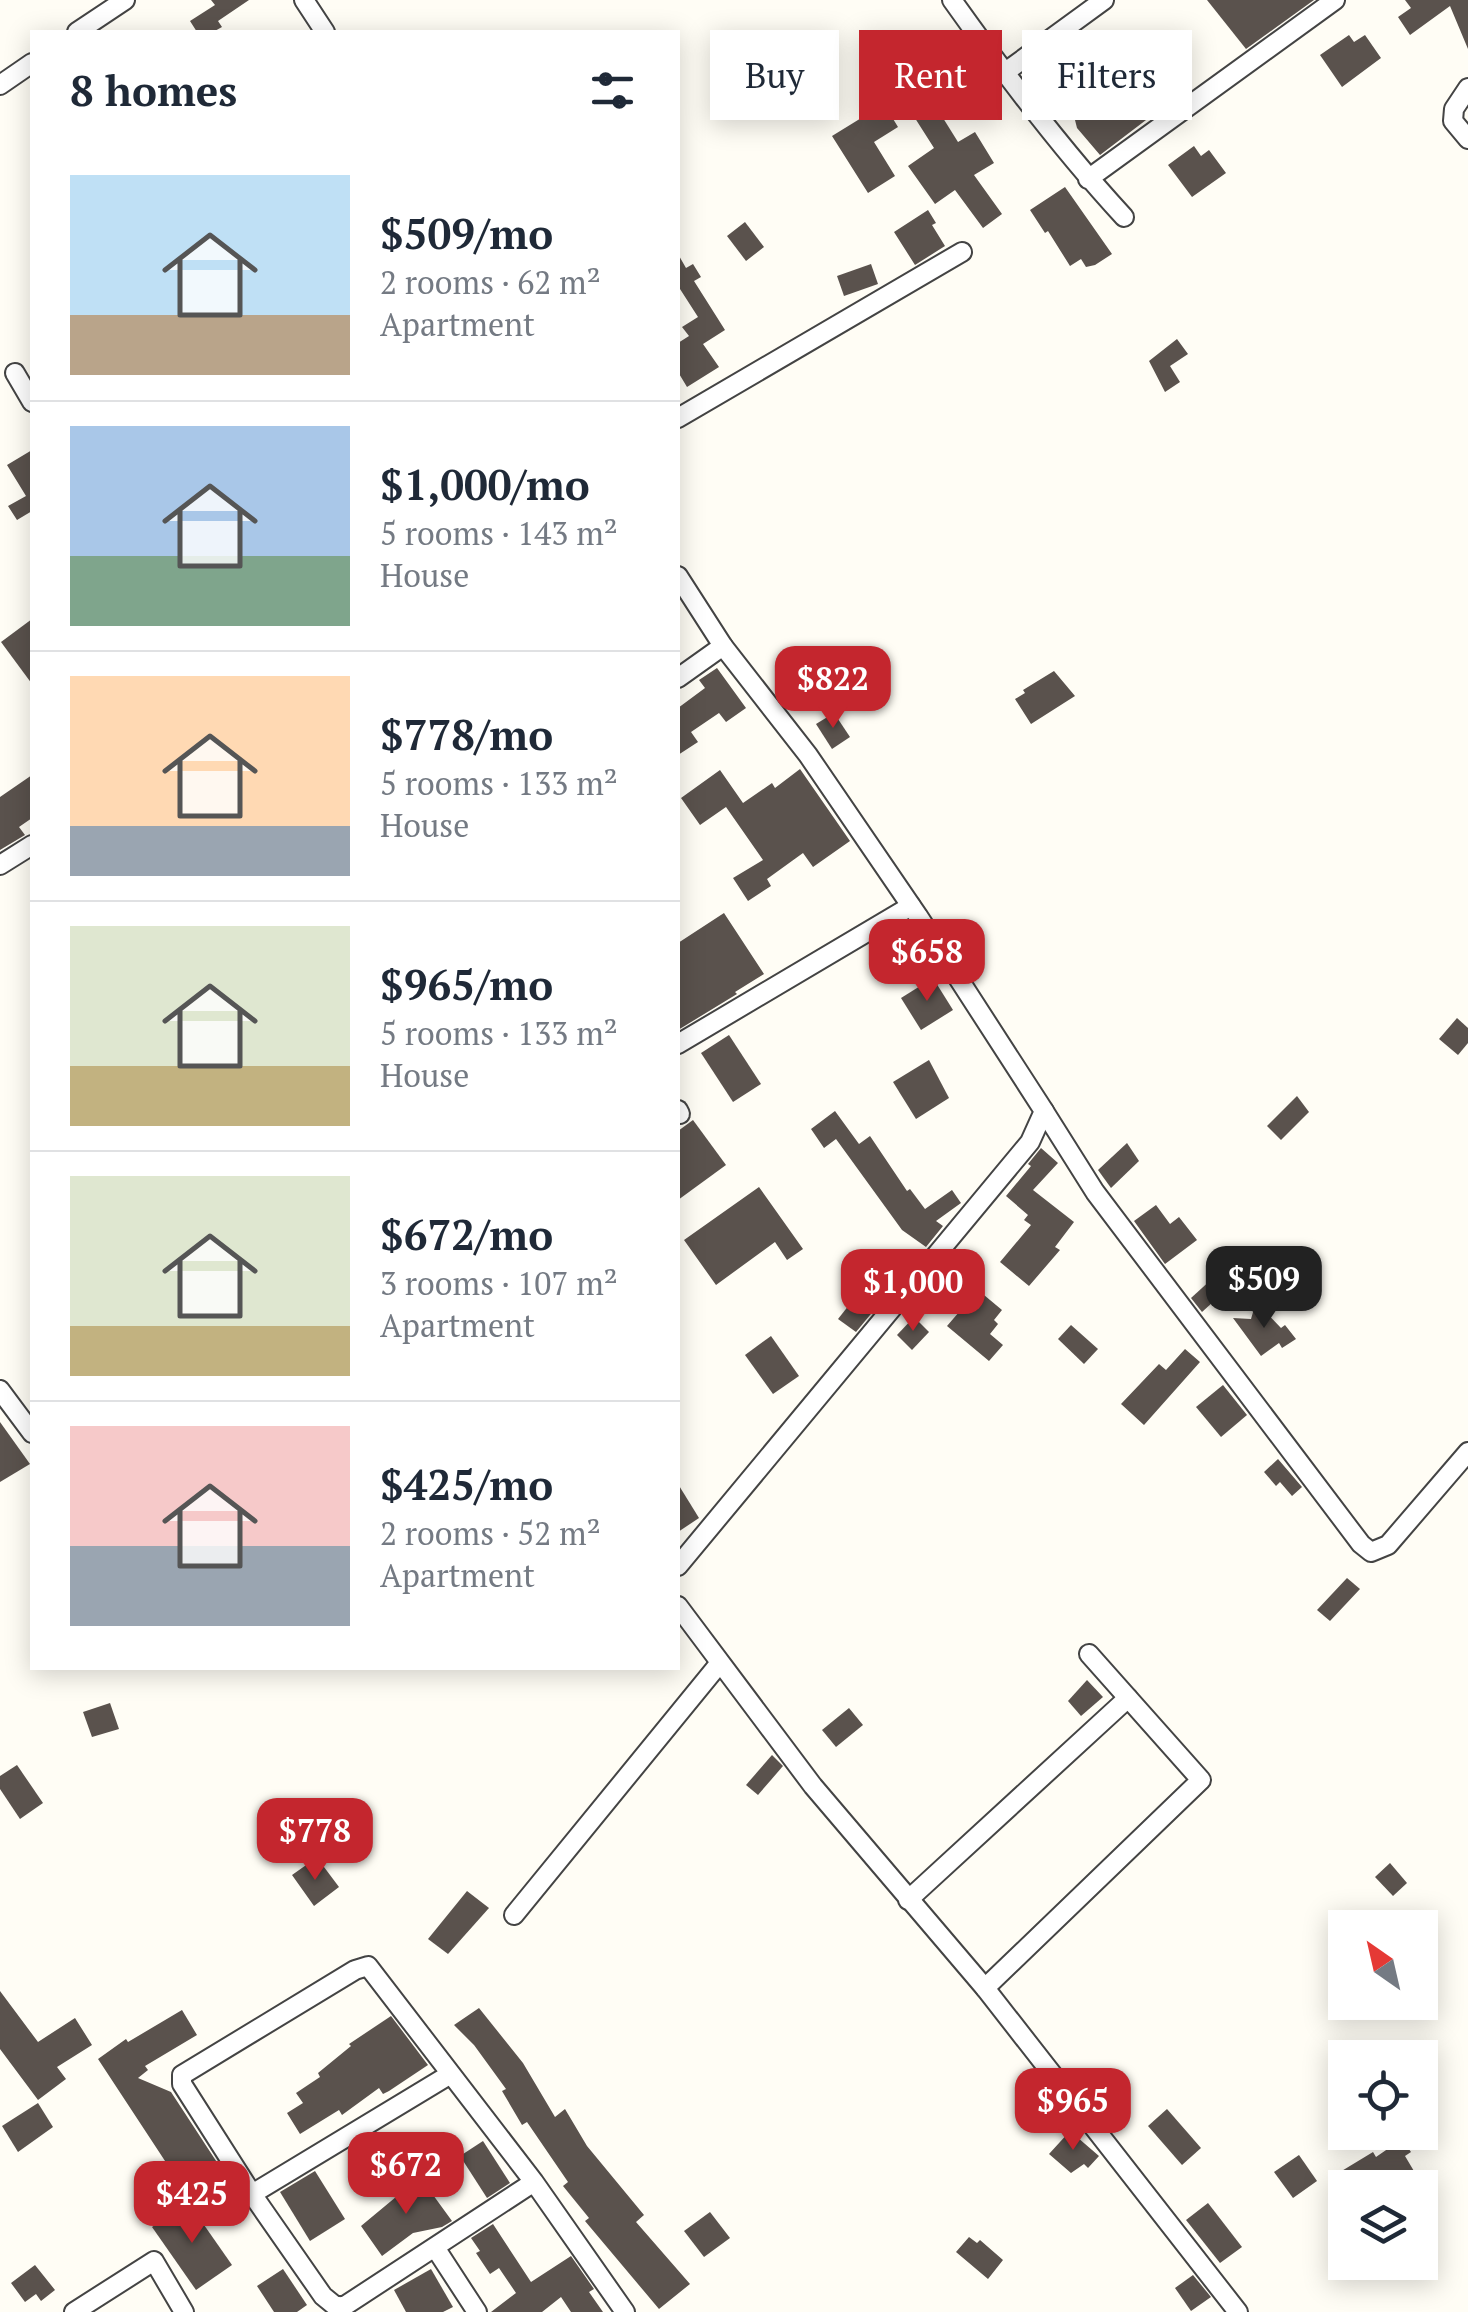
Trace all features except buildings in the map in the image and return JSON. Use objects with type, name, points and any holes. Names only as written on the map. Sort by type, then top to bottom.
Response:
[{"type":"street","points":[[80,30],[125,0]]},
{"type":"street","points":[[304,0],[324,30]]},
{"type":"street","points":[[952,0],[1004,73],[1124,217]]},
{"type":"street","points":[[1004,73],[1104,0]]},
{"type":"street","points":[[1088,178],[1335,0]]},
{"type":"street","points":[[0,85],[30,64]]},
{"type":"street","points":[[1468,88],[1454,109],[1453,121],[1468,138]]},
{"type":"street","points":[[680,417],[962,252]]},
{"type":"street","points":[[15,372],[30,398]]},
{"type":"street","points":[[680,579],[723,646],[808,755],[911,906],[1095,1192],[1361,1544],[1372,1552],[1388,1546],[1468,1452]]},
{"type":"street","points":[[680,677],[723,646]]},
{"type":"street","points":[[0,866],[30,847]]},
{"type":"street","points":[[680,1043],[911,906]]},
{"type":"street","points":[[680,1564],[1030,1142],[1044,1112]]},
{"type":"street","points":[[0,1390],[30,1430]]},
{"type":"street","points":[[680,1609],[719,1664],[908,1900],[985,1988],[1238,2312]]},
{"type":"street","points":[[985,1988],[1201,1780],[1089,1654]]},
{"type":"street","points":[[514,1915],[719,1664]]},
{"type":"street","points":[[908,1900],[1128,1698]]},
{"type":"street","points":[[534,2182],[343,2307],[334,2305],[323,2296],[252,2194],[182,2084],[182,2075],[354,1970],[368,1966],[534,2182],[625,2312]]},
{"type":"street","points":[[252,2194],[449,2074]]},
{"type":"street","points":[[436,2249],[477,2312]]},
{"type":"street","points":[[74,2312],[154,2261],[184,2312]]}]
